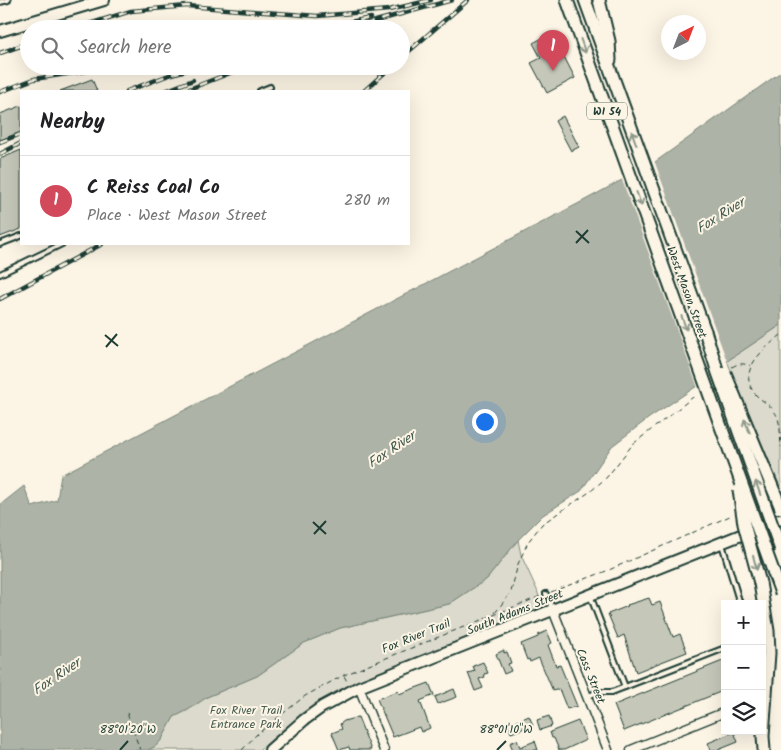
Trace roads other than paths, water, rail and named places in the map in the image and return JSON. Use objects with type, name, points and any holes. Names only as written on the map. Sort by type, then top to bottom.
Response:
[{"type":"main road","name":"West Mason Street","points":[[567,0],[781,593]]},
{"type":"main road","name":"West Mason Street","points":[[585,0],[705,331],[721,383],[781,550]]},
{"type":"main road","points":[[599,0],[609,41],[611,74]]},
{"type":"main road","points":[[705,331],[724,371],[781,517]]},
{"type":"main road","points":[[734,464],[744,524],[760,583],[768,631],[768,679],[763,736],[764,750]]},
{"type":"street","points":[[39,20],[104,0]]},
{"type":"street","points":[[0,32],[20,26]]},
{"type":"street","name":"South Adams Street","points":[[270,750],[316,712],[359,687],[722,543],[781,517]]},
{"type":"street","name":"Cass Street","points":[[553,610],[608,750]]},
{"type":"street","points":[[359,687],[384,750]]},
{"type":"street","points":[[631,750],[721,714]]},
{"type":"lane","points":[[0,2],[8,0]]},
{"type":"lane","points":[[262,90],[270,87]]},
{"type":"lane","points":[[0,244],[20,236]]},
{"type":"lane","points":[[0,274],[60,245]]},
{"type":"lane","points":[[722,543],[739,600]]},
{"type":"lane","points":[[546,594],[553,610]]},
{"type":"lane","points":[[590,595],[625,687]]},
{"type":"lane","points":[[587,697],[598,692],[612,692],[721,650]]},
{"type":"water","name":"Fox River","points":[[781,72],[781,325],[730,359],[712,376],[649,418],[612,446],[581,491],[543,515],[518,540],[487,579],[449,604],[340,628],[304,643],[257,676],[207,697],[174,717],[162,739],[156,746],[148,750],[0,750],[0,505],[24,486],[32,507],[57,500],[61,475],[655,162]]},
{"type":"railway","points":[[102,20],[131,11],[187,6],[317,16],[389,10],[431,0]]},
{"type":"railway","points":[[380,20],[452,0]]},
{"type":"railway","points":[[410,50],[468,0]]},
{"type":"railway","points":[[360,20],[371,18]]},
{"type":"railway","points":[[0,53],[20,46]]},
{"type":"railway","points":[[0,92],[34,79],[60,75]]},
{"type":"railway","points":[[130,90],[169,75]]},
{"type":"railway","points":[[187,90],[225,75]]},
{"type":"railway","points":[[365,90],[382,75]]},
{"type":"railway","points":[[168,90],[193,80]]},
{"type":"railway","points":[[0,142],[20,134]]},
{"type":"railway","points":[[0,154],[20,144]]},
{"type":"railway","points":[[0,299],[100,245]]},
{"type":"place","name":"C Reiss Coal Co","points":[[553,71]]},
{"type":"park label","name":"Fox River Trail Entrance Park","points":[[246,717]]}]
